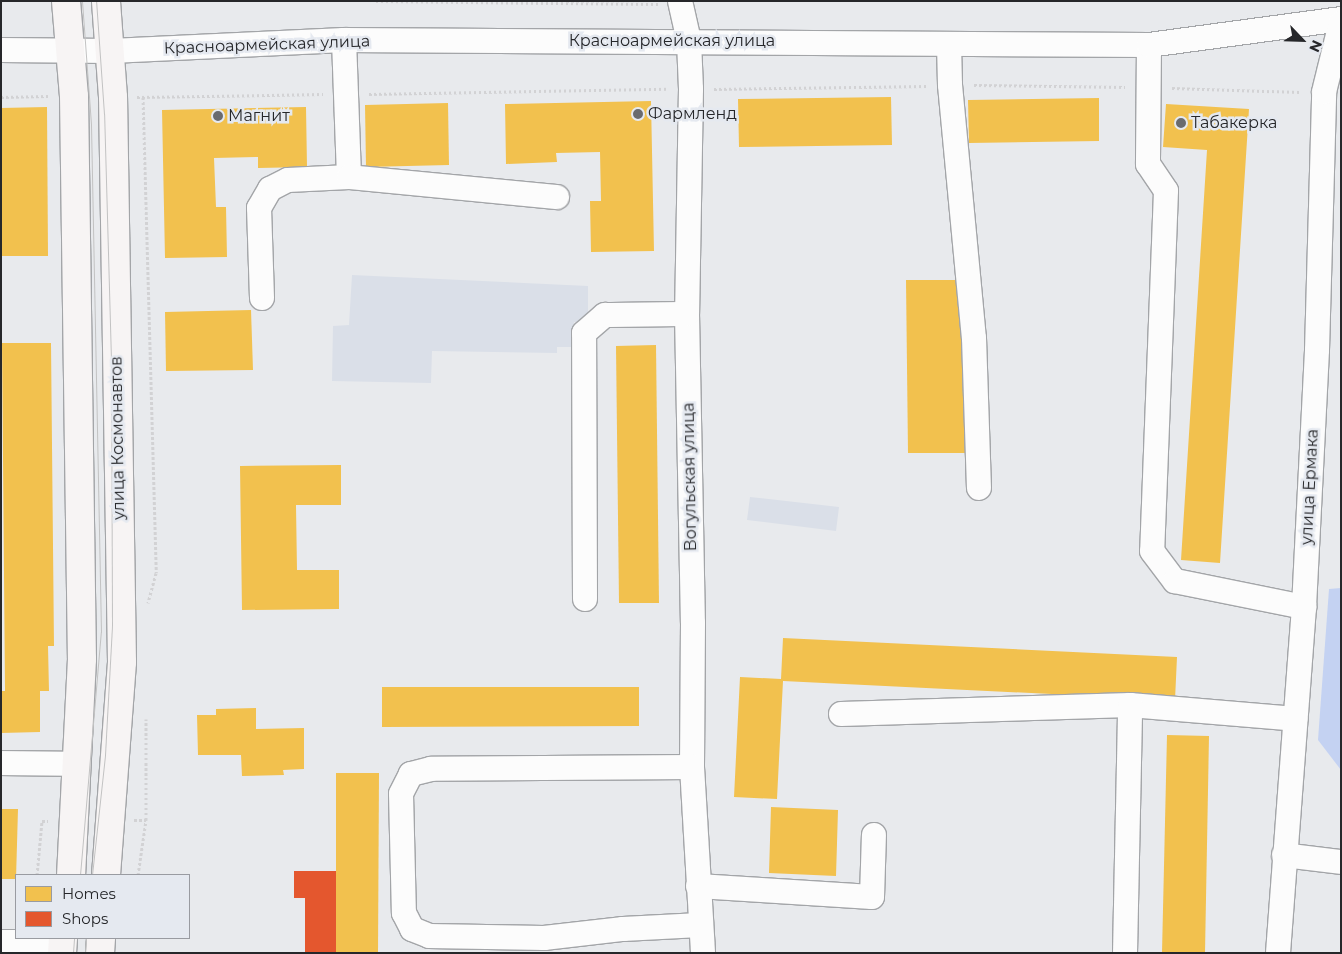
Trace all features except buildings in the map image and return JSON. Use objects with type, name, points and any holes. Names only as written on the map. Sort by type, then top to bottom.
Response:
[{"type":"main road","points":[[66,1],[74,96],[82,659],[71,874]]},
{"type":"main road","name":"улица Космонавтов","points":[[106,1],[111,51],[122,662],[106,874]]},
{"type":"main road","points":[[100,953],[101,939]]},
{"type":"street","name":"Вогульская улица","points":[[680,3],[689,41],[691,89],[687,314],[693,624],[692,768],[703,953]]},
{"type":"street","name":"Красноармейская улица","points":[[1,50],[111,51],[344,40],[689,41],[1149,46],[1341,21]]},
{"type":"street","name":"улица Ермака","points":[[1278,953],[1304,607],[1317,350],[1324,92],[1341,21]]},
{"type":"street","points":[[344,40],[349,177]]},
{"type":"street","points":[[949,44],[950,85],[974,338],[979,488]]},
{"type":"street","points":[[1149,46],[1148,164],[1166,191],[1152,551],[1175,581],[1304,607]]},
{"type":"street","points":[[262,298],[259,208],[270,189],[288,180],[349,177],[557,197]]},
{"type":"street","points":[[585,599],[584,333],[605,315],[687,314]]},
{"type":"street","points":[[841,714],[1130,705],[1295,719]]},
{"type":"street","points":[[1125,953],[1130,705]]},
{"type":"street","points":[[1,763],[78,764]]},
{"type":"street","points":[[692,768],[431,769],[412,774],[401,794],[404,913],[412,929],[428,936],[544,938],[623,929],[700,926]]},
{"type":"street","points":[[698,886],[872,897],[874,835]]},
{"type":"street","points":[[1284,855],[1341,862]]},
{"type":"street","points":[[1,942],[63,944]]},
{"type":"path","points":[[376,1],[680,3]]},
{"type":"path","points":[[143,97],[156,573],[148,606]]},
{"type":"path","points":[[138,874],[146,820],[146,713]]},
{"type":"path","points":[[37,874],[42,821]]},
{"type":"shaded area","points":[[352,275],[588,286],[588,322],[574,322],[573,347],[557,347],[557,353],[432,351],[431,383],[332,381],[333,326],[349,325]]},
{"type":"shaded area","points":[[750,497],[839,507],[836,531],[747,520]]},
{"type":"shaded area","points":[[1341,588],[1341,770],[1318,740],[1329,589]]},
{"type":"tram line","points":[[80,874],[101,632],[91,124],[82,1]]},
{"type":"tram line","points":[[92,874],[105,755],[112,626],[111,360],[104,114],[96,1]]},
{"type":"tram line","points":[[73,953],[74,939]]},
{"type":"tram line","points":[[85,953],[86,939]]},
{"type":"place","name":"Фармленд","points":[[638,114]]},
{"type":"place","name":"Магнит","points":[[218,116]]},
{"type":"place","name":"Табакерка","points":[[1181,123]]}]
